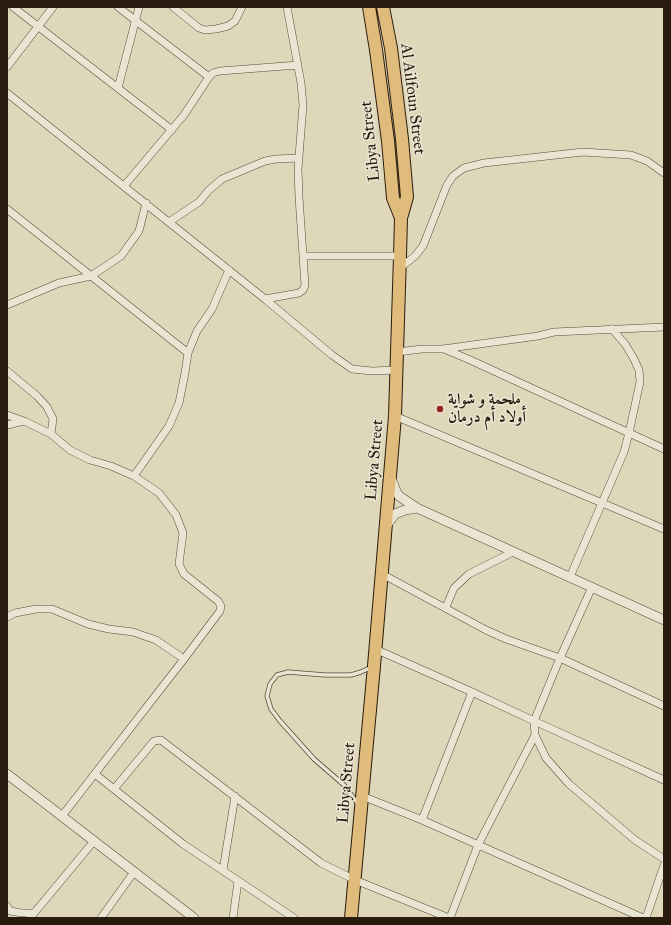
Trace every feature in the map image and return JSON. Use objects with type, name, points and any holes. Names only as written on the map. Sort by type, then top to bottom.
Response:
[{"type":"highway","name":"Libya Street","points":[[351,918],[395,416],[401,218],[393,198],[388,141],[369,7]]},
{"type":"highway","name":"Al Ailfoun Street","points":[[383,7],[391,48],[407,197],[401,218]]},
{"type":"street","points":[[13,7],[172,130]]},
{"type":"street","points":[[7,67],[53,7]]},
{"type":"street","points":[[118,7],[209,77]]},
{"type":"street","points":[[118,88],[139,7]]},
{"type":"street","points":[[173,7],[199,28],[205,30],[228,26],[235,20],[239,8]]},
{"type":"street","points":[[265,299],[299,293],[303,290],[305,285],[298,158],[303,105],[298,65],[287,7]]},
{"type":"street","points":[[124,186],[172,130],[213,73],[220,71],[298,65]]},
{"type":"street","points":[[7,93],[146,203],[332,355],[352,369],[372,372],[397,370]]},
{"type":"street","points":[[303,256],[400,262],[415,256],[423,246],[447,185],[454,176],[464,168],[484,163],[583,152],[631,155],[646,161],[664,173]]},
{"type":"street","points":[[169,222],[200,202],[209,190],[222,179],[270,160],[298,158]]},
{"type":"street","points":[[7,305],[58,283],[91,276],[121,256],[139,231],[146,203]]},
{"type":"street","points":[[7,209],[188,353]]},
{"type":"street","points":[[134,476],[169,426],[178,403],[186,373],[188,353],[197,331],[212,309],[229,270]]},
{"type":"street","points":[[397,352],[422,349],[443,349],[538,336],[554,332],[664,327]]},
{"type":"street","points":[[570,577],[624,452],[640,382],[638,370],[625,344],[612,329]]},
{"type":"street","points":[[443,349],[664,449]]},
{"type":"street","points":[[7,371],[37,396],[47,407],[53,419],[51,434]]},
{"type":"street","points":[[7,415],[24,421],[51,434],[70,450],[90,460],[111,466],[134,476],[159,493],[176,515],[183,533],[179,564],[184,574],[218,601],[221,606],[220,611],[184,659],[62,816]]},
{"type":"street","points":[[395,416],[664,529]]},
{"type":"street","points":[[7,425],[24,421]]},
{"type":"street","points":[[390,475],[396,491],[400,496],[417,508],[664,620]]},
{"type":"street","points":[[386,526],[395,514],[405,510],[417,508]]},
{"type":"street","points":[[446,608],[454,588],[469,574],[513,552]]},
{"type":"street","points":[[382,574],[486,630],[506,639],[560,658],[664,706]]},
{"type":"street","points":[[592,587],[534,721],[535,736],[546,758],[570,784],[635,840],[664,859]]},
{"type":"street","points":[[7,617],[15,613],[36,608],[52,609],[88,624],[109,629],[133,632],[156,640],[184,659]]},
{"type":"street","points":[[7,612],[15,613]]},
{"type":"street","points":[[375,649],[664,780]]},
{"type":"street","points":[[422,820],[472,692]]},
{"type":"street","points":[[114,789],[154,741],[161,740],[321,863],[355,880],[450,918],[478,845],[535,736]]},
{"type":"street","points":[[7,774],[194,918]]},
{"type":"street","points":[[95,774],[183,844],[294,918]]},
{"type":"street","points":[[223,870],[235,796]]},
{"type":"street","points":[[362,796],[422,820],[644,918],[664,864]]},
{"type":"street","points":[[7,906],[10,911],[32,915],[94,841]]},
{"type":"street","points":[[101,918],[134,872]]},
{"type":"street","points":[[232,918],[238,881]]},
{"type":"lane","points":[[360,808],[344,785],[314,760],[280,721],[271,709],[267,696],[270,684],[277,675],[288,672],[325,676],[351,675],[374,666]]},
{"type":"place","name":"ملحمة و شواية أولاد أم درمان","points":[[440,409]]}]
